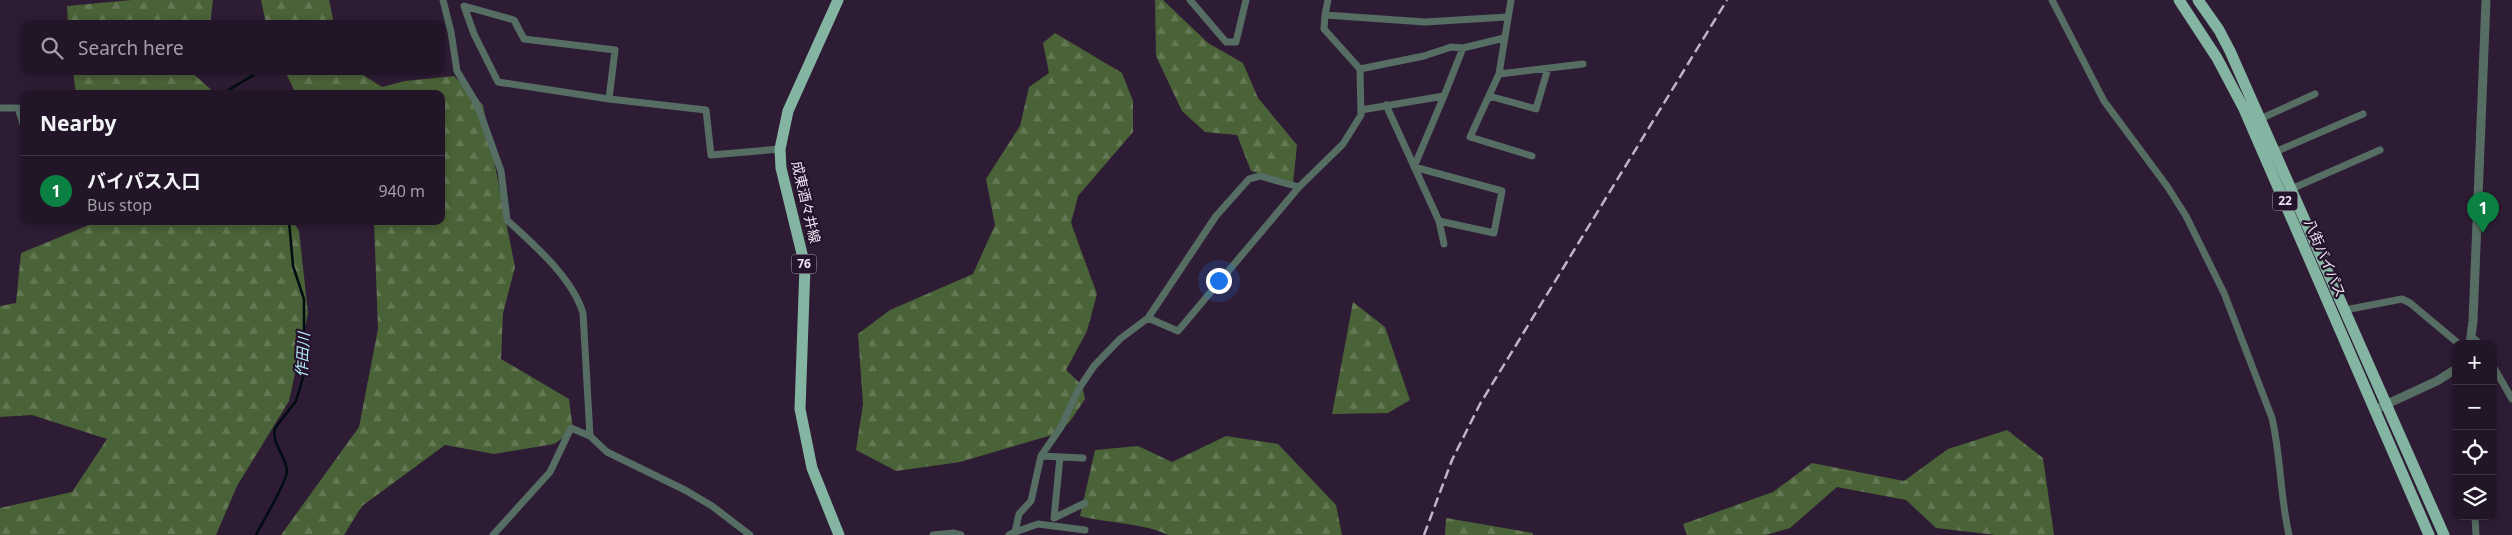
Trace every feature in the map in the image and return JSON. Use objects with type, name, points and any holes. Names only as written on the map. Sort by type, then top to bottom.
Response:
[{"type":"main road","name":"成東酒々井線","points":[[838,0],[788,111],[780,149],[781,168],[805,266],[799,384],[803,427],[812,468],[840,535]]},
{"type":"main road","name":"八街バイパス","points":[[2179,0],[2217,58],[2244,109],[2429,535]]},
{"type":"main road","name":"八街バイパス","points":[[2198,0],[2219,30],[2260,119],[2444,535]]},
{"type":"street","points":[[443,0],[451,32],[456,71],[477,104],[501,171],[507,220],[545,255],[580,301],[583,313],[590,436]]},
{"type":"street","points":[[1190,0],[1226,42],[1236,42],[1246,0]]},
{"type":"street","points":[[1148,318],[1178,331],[1299,187],[1343,144],[1361,115],[1360,69],[1324,29],[1324,15],[1328,0]]},
{"type":"street","points":[[1511,0],[1499,74],[1470,137],[1532,156]]},
{"type":"street","points":[[2052,0],[2104,101],[2167,186],[2186,216],[2224,293],[2272,418],[2277,439],[2282,498],[2289,535]]},
{"type":"street","points":[[2471,340],[2486,0]]},
{"type":"street","points":[[608,99],[615,50],[524,39],[514,20],[464,6],[474,34],[498,82],[608,99],[706,110],[711,155],[780,149]]},
{"type":"street","points":[[1324,15],[1425,22],[1507,17]]},
{"type":"street","points":[[1360,69],[1424,56],[1451,47],[1464,48],[1504,38]]},
{"type":"street","points":[[1414,167],[1464,48]]},
{"type":"street","points":[[1499,74],[1583,64]]},
{"type":"street","points":[[1489,96],[1536,109],[1548,68]]},
{"type":"street","points":[[2260,119],[2315,94]]},
{"type":"street","points":[[1361,110],[1444,96]]},
{"type":"street","points":[[1386,105],[1439,221],[1444,244]]},
{"type":"street","points":[[0,108],[18,108],[20,114]]},
{"type":"street","points":[[2275,152],[2362,114]]},
{"type":"street","points":[[2291,189],[2380,150]]},
{"type":"street","points":[[1414,167],[1502,191],[1494,233],[1439,221]]},
{"type":"street","points":[[1012,534],[1019,514],[1031,501],[1041,456],[1061,427],[1078,390],[1094,366],[1120,339],[1148,318],[1216,216],[1249,180],[1260,176],[1299,187]]},
{"type":"street","points":[[2345,310],[2402,299],[2410,303],[2454,340]]},
{"type":"street","points":[[2497,373],[2512,399]]},
{"type":"street","points":[[2374,410],[2452,374]]},
{"type":"street","points":[[493,535],[550,472],[570,428],[590,436],[607,452],[685,490],[712,506],[750,535]]},
{"type":"street","points":[[1041,456],[1083,458]]},
{"type":"street","points":[[1060,457],[1054,518],[1085,503]]},
{"type":"street","points":[[2475,520],[2476,535]]},
{"type":"street","points":[[1012,534],[1038,524],[1085,530]]},
{"type":"street","points":[[933,535],[953,533],[961,535]]},
{"type":"green space","points":[[132,0],[213,0],[210,20],[68,20],[67,6]]},
{"type":"green space","points":[[261,0],[329,0],[333,20],[265,20]]},
{"type":"green space","points":[[1155,0],[1163,0],[1208,43],[1243,63],[1258,98],[1297,145],[1293,183],[1251,171],[1237,135],[1205,132],[1182,111],[1156,56]]},
{"type":"green space","points":[[1055,33],[1122,73],[1133,101],[1133,132],[1078,196],[1071,223],[1097,294],[1087,331],[1066,370],[1082,385],[1085,399],[1071,420],[1059,433],[960,462],[896,471],[856,450],[863,404],[858,334],[890,310],[973,274],[995,225],[986,179],[1020,126],[1029,87],[1049,73],[1043,43]]},
{"type":"green space","points":[[74,75],[195,75],[211,90],[75,90]]},
{"type":"green space","points":[[287,75],[363,75],[382,87],[405,81],[454,76],[483,105],[515,267],[503,313],[501,359],[569,399],[573,431],[554,444],[494,454],[445,445],[362,506],[344,535],[281,535],[359,427],[378,329],[374,225],[445,225],[445,90],[294,90]]},
{"type":"green space","points":[[89,225],[295,225],[299,231],[308,313],[289,401],[237,486],[216,535],[0,535],[0,508],[72,492],[107,439],[32,415],[0,417],[0,306],[16,303],[21,253]]},
{"type":"green space","points":[[1353,302],[1385,327],[1410,400],[1388,413],[1332,414]]},
{"type":"green space","points":[[2007,430],[2043,458],[2054,535],[1996,535],[1936,528],[1906,500],[1837,487],[1790,528],[1766,535],[1687,535],[1683,524],[1773,492],[1812,463],[1904,481],[1948,449]]},
{"type":"green space","points":[[1226,436],[1278,444],[1336,505],[1342,535],[1168,535],[1136,525],[1080,516],[1095,450],[1138,446],[1172,462]]},
{"type":"green space","points":[[1446,518],[1533,533],[1533,535],[1445,535]]},
{"type":"waterway","name":"作田川","points":[[229,90],[253,75]]},
{"type":"waterway","name":"作田川","points":[[256,535],[278,494],[287,472],[285,461],[275,440],[275,428],[296,401],[304,374],[304,299],[293,266],[289,225]]},
{"type":"railway","points":[[1424,535],[1452,460],[1480,404],[1727,0]]},
{"type":"place","name":"バイパス入口","points":[[2483,233]]}]
